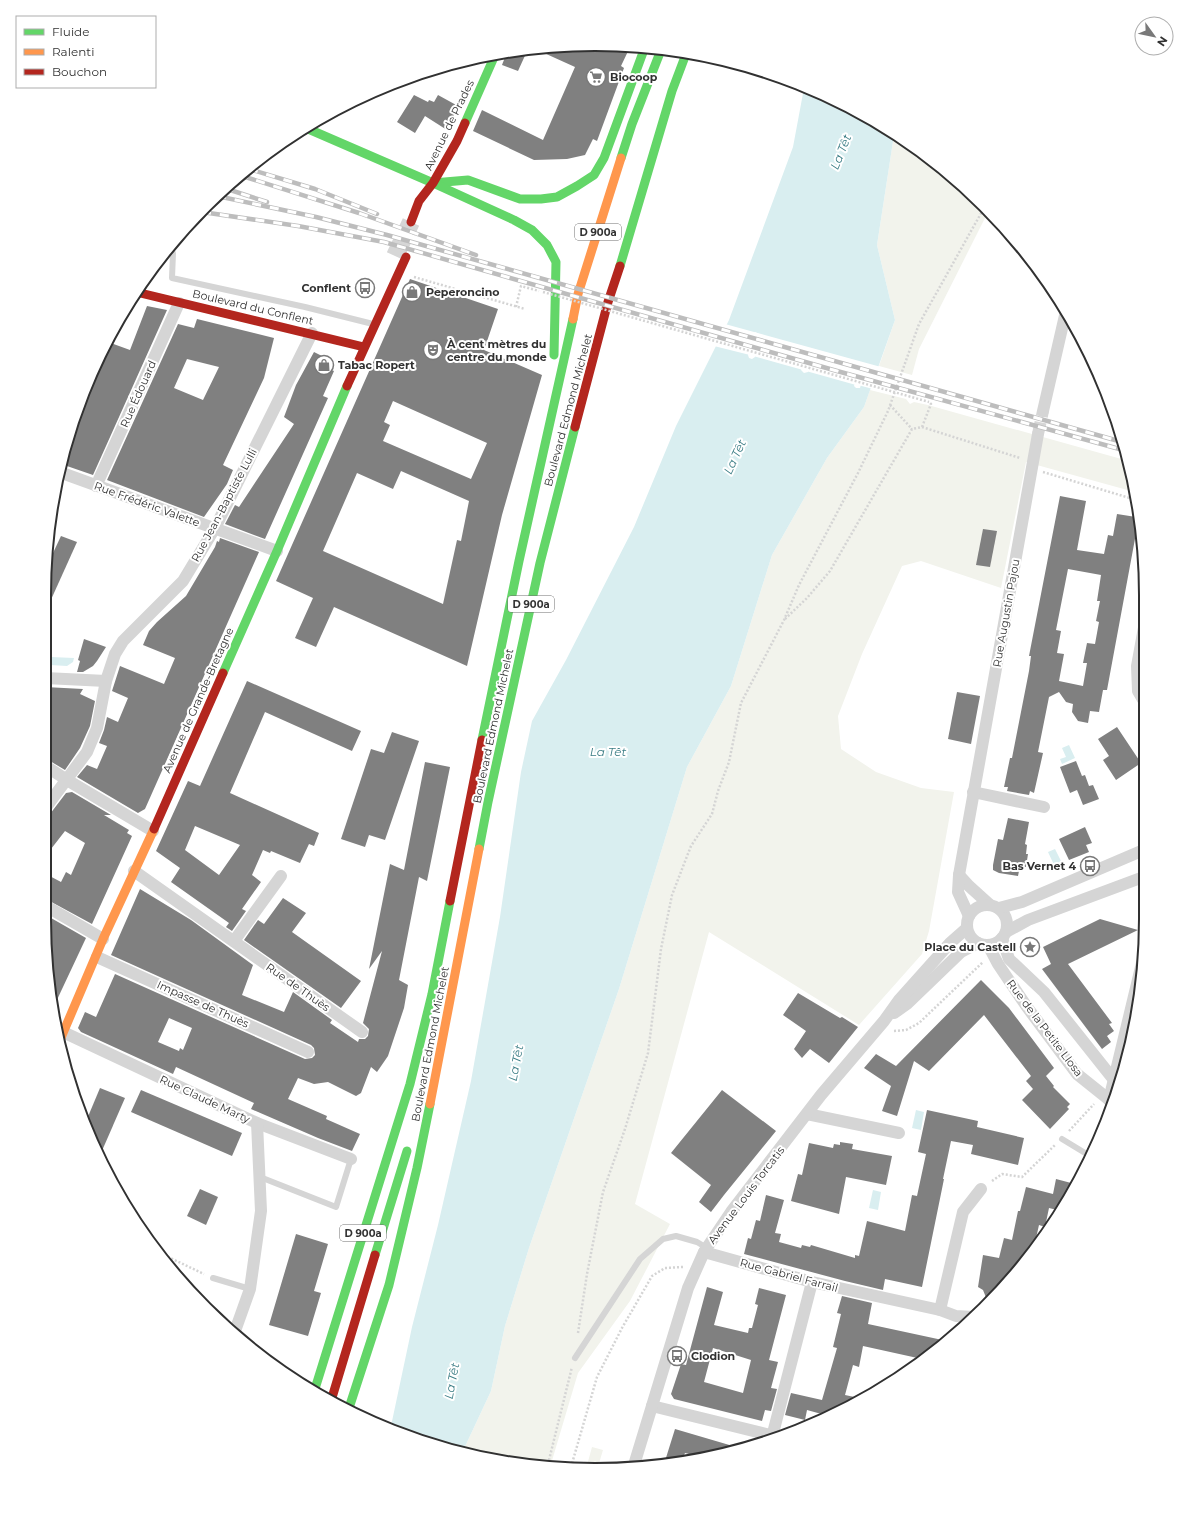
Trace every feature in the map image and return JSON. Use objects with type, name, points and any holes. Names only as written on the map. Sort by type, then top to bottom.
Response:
[{"type":"main road","points":[[411,222],[419,201],[433,183],[468,180],[520,199],[541,199],[557,197],[594,175],[604,158],[643,53]]},
{"type":"main road","name":"Boulevard Edmond Michelet","points":[[316,1386],[410,1084],[432,994],[472,787],[578,294],[632,124],[659,55]]},
{"type":"main road","name":"Boulevard Edmond Michelet","points":[[350,1405],[391,1278],[417,1168],[488,802],[540,563],[608,302],[624,256],[672,91],[684,59]]},
{"type":"main road","name":"Avenue de Prades","points":[[433,183],[457,141],[493,60]]},
{"type":"main road","points":[[624,256],[670,130]]},
{"type":"main road","points":[[312,131],[514,220],[532,230],[547,245],[556,262],[556,320],[551,418]]},
{"type":"main road","points":[[432,198],[433,183]]},
{"type":"main road","name":"Avenue de Grande-Bretagne","points":[[359,341],[374,324],[406,257]]},
{"type":"main road","name":"Boulevard du Conflent","points":[[143,294],[312,333],[359,341]]},
{"type":"main road","name":"Avenue de Grande-Bretagne","points":[[63,1032],[277,551],[354,369],[359,341],[366,319]]},
{"type":"main road","points":[[420,1105],[459,956]]},
{"type":"main road","points":[[333,1395],[410,1142]]},
{"type":"street","name":"Rue Édouard","points":[[96,486],[179,303]]},
{"type":"street","points":[[1043,412],[1064,320]]},
{"type":"street","name":"Rue Jean-Baptiste Lulli","points":[[51,801],[87,752],[97,728],[106,681],[115,654],[123,641],[183,581],[214,528],[312,333]]},
{"type":"street","name":"Rue Augustin Pajou","points":[[969,916],[958,892],[959,876],[1038,434]]},
{"type":"street","name":"Rue Frédéric Valette","points":[[65,473],[96,486],[277,551]]},
{"type":"street","points":[[1139,655],[1137,666],[1139,693]]},
{"type":"street","points":[[51,678],[106,681]]},
{"type":"street","points":[[51,770],[153,831]]},
{"type":"street","points":[[973,792],[1044,807]]},
{"type":"street","points":[[1139,852],[1022,902],[994,907],[978,907],[969,916],[967,928],[969,934],[983,944],[993,944],[1004,935],[1028,920],[1139,879]]},
{"type":"street","name":"Rue de Thuès","points":[[134,871],[362,1032]]},
{"type":"street","points":[[234,941],[281,876]]},
{"type":"street","points":[[959,876],[969,886],[1003,913],[1007,925],[1004,935]]},
{"type":"street","points":[[51,909],[103,939]]},
{"type":"street","name":"Avenue Louis Torcatis","points":[[635,1462],[688,1288],[705,1250],[731,1212],[821,1095],[881,1024],[899,1000],[950,943],[967,928]]},
{"type":"street","name":"Rue de la Petite Llosa","points":[[1004,935],[1009,959],[1044,992],[1114,1079]]},
{"type":"street","name":"Rue de la Petite Llosa","points":[[983,944],[1027,1007],[1077,1074],[1108,1099]]},
{"type":"street","name":"Avenue Louis Torcatis","points":[[881,1024],[908,1003],[961,952],[983,944]]},
{"type":"street","name":"Impasse de Thuès","points":[[96,957],[308,1052]]},
{"type":"street","points":[[1124,1045],[1130,1015]]},
{"type":"street","name":"Rue Claude Marty","points":[[64,1037],[257,1123],[351,1159]]},
{"type":"street","points":[[807,1114],[898,1133]]},
{"type":"street","points":[[236,1328],[250,1289],[261,1211],[257,1123]]},
{"type":"street","points":[[940,1310],[963,1212],[981,1189]]},
{"type":"street","name":"Rue Gabriel Farrail","points":[[705,1250],[812,1282],[940,1310],[956,1316],[966,1317]]},
{"type":"street","points":[[773,1433],[812,1282]]},
{"type":"street","points":[[652,1406],[767,1435]]},
{"type":"lane","points":[[172,253],[172,278],[366,319],[374,324]]},
{"type":"lane","points":[[1062,1138],[1086,1153]]},
{"type":"lane","points":[[260,1178],[336,1208],[351,1159]]},
{"type":"lane","points":[[574,1358],[640,1259],[663,1239],[676,1236],[697,1242],[705,1250]]},
{"type":"lane","points":[[213,1278],[250,1289]]},
{"type":"path","points":[[578,1335],[587,1274],[603,1192],[625,1129],[648,1053],[661,949],[672,895],[691,846],[712,814],[718,791],[729,762],[741,704],[784,620],[799,585],[858,473],[890,405],[919,324],[982,212]]},
{"type":"path","points":[[398,272],[525,310]]},
{"type":"path","points":[[516,307],[521,286],[929,402],[931,404],[922,427]]},
{"type":"path","points":[[890,405],[912,429]]},
{"type":"path","points":[[784,620],[807,598],[830,571],[912,429],[922,427],[1130,498]]},
{"type":"path","points":[[881,1024],[891,1032],[906,1030],[919,1023],[982,962],[987,964]]},
{"type":"path","points":[[981,1189],[1002,1174],[1022,1177],[1062,1138],[1108,1099]]},
{"type":"path","points":[[169,1257],[213,1278]]},
{"type":"path","points":[[572,1462],[597,1377],[622,1328],[652,1276],[665,1268],[687,1267],[696,1269]]},
{"type":"path","points":[[549,1461],[574,1358]]},
{"type":"shaded area","points":[[893,141],[926,163],[954,186],[986,216],[919,349],[912,375],[879,366],[895,320],[877,245]]},
{"type":"shaded area","points":[[870,390],[906,399],[910,404],[914,402],[928,405],[1121,459],[1129,491],[1026,462],[1001,588],[921,561],[902,566],[862,654],[838,716],[841,749],[876,772],[921,788],[954,792],[929,931],[922,954],[859,1025],[709,932],[635,1204],[670,1224],[630,1301],[578,1373],[552,1461],[489,1453],[465,1447],[491,1391],[505,1326],[529,1248],[619,989],[687,767],[731,686],[772,555],[827,458],[864,407]]},
{"type":"shaded area","points":[[592,1447],[603,1450],[599,1463],[588,1463]]},
{"type":"water","name":"La Têt","points":[[803,92],[836,107],[893,141],[877,245],[895,320],[864,407],[827,458],[772,555],[731,686],[687,767],[619,989],[529,1248],[505,1326],[491,1391],[465,1447],[420,1434],[392,1424],[412,1327],[438,1225],[471,1081],[500,917],[521,772],[532,721],[566,660],[634,527],[676,426],[729,320],[793,147]],"holes":[[[755,332],[759,334],[755,357],[752,359],[749,358],[748,355],[753,334]],[[807,349],[814,350],[814,352],[808,372],[804,373],[801,370]],[[860,364],[866,365],[860,388],[856,388],[854,386]]]},
{"type":"water","points":[[51,657],[74,658],[73,662],[67,666],[51,665]]},
{"type":"water","points":[[1069,745],[1075,758],[1062,764],[1060,759],[1066,757],[1062,748]]},
{"type":"water","points":[[1055,849],[1062,863],[1055,867],[1048,852]]},
{"type":"water","points":[[916,1110],[924,1112],[921,1130],[912,1128]]},
{"type":"water","points":[[873,1190],[881,1192],[878,1210],[869,1208]]},
{"type":"pier","points":[[725,324],[881,367],[873,389],[858,385],[863,365],[856,385],[806,371],[811,350],[809,350],[803,370],[753,356],[758,336],[757,334],[755,335],[750,355],[714,346]]},
{"type":"building","points":[[595,51],[628,52],[621,66],[624,68],[597,141],[593,139],[585,155],[567,159],[534,160],[473,131],[482,110],[543,140],[575,67],[545,54]]},
{"type":"building","points":[[525,56],[518,71],[502,65],[504,59]]},
{"type":"building","points":[[414,95],[428,102],[429,100],[434,102],[438,95],[458,106],[447,130],[425,116],[415,133],[397,122]]},
{"type":"building","points":[[410,279],[498,309],[484,350],[542,375],[502,515],[467,666],[334,607],[316,647],[295,638],[313,598],[276,581]],"holes":[[[393,401],[487,443],[471,479],[383,441],[390,425],[384,422]],[[401,471],[469,501],[461,541],[457,540],[443,604],[323,551],[357,473],[393,489]]]},
{"type":"building","points":[[147,306],[167,310],[93,475],[67,466],[80,420],[92,387],[107,354],[113,344],[130,350]]},
{"type":"building","points":[[197,319],[274,338],[264,378],[223,465],[233,470],[227,484],[204,517],[107,480],[178,324],[194,328]],"holes":[[[187,359],[219,367],[203,400],[174,388]]]},
{"type":"building","points":[[314,352],[332,361],[329,369],[334,371],[323,396],[328,398],[265,539],[225,524],[235,505],[239,507],[294,424],[284,417],[296,385]]},
{"type":"building","points":[[1060,496],[1086,501],[1077,550],[1104,554],[1108,535],[1113,536],[1117,514],[1133,517],[1135,536],[1107,690],[1103,690],[1099,712],[1090,711],[1088,723],[1078,721],[1072,712],[1073,704],[1066,702],[1059,692],[1049,697],[1038,752],[1043,753],[1034,793],[1030,791],[1029,795],[1007,791],[1008,787],[1004,787],[1010,758],[1012,758],[1031,656],[1029,656]],"holes":[[[1068,569],[1101,575],[1097,601],[1100,601],[1096,621],[1099,622],[1095,644],[1087,643],[1083,663],[1087,663],[1083,686],[1059,681],[1064,654],[1057,653],[1061,631],[1056,630]]]},
{"type":"building","points":[[983,529],[997,531],[990,567],[976,565]]},
{"type":"building","points":[[61,536],[77,542],[51,600],[52,559],[53,554]]},
{"type":"building","points":[[220,538],[259,552],[145,809],[138,813],[77,777],[87,765],[97,769],[107,746],[99,743],[107,717],[118,722],[128,698],[112,691],[120,666],[164,684],[175,658],[143,645],[149,631],[186,596]]},
{"type":"building","points":[[84,639],[106,647],[93,666],[83,672],[77,672],[80,661],[78,660]]},
{"type":"building","points":[[247,681],[361,731],[352,751],[265,712],[230,793],[319,833],[314,846],[309,844],[300,863],[271,851],[270,853],[263,850],[252,875],[261,882],[242,909],[246,911],[232,931],[226,927],[229,923],[171,882],[180,868],[156,851],[188,781],[200,786]],"holes":[[[195,826],[240,845],[219,875],[185,850]]]},
{"type":"building","points":[[51,687],[83,689],[80,694],[95,701],[90,726],[80,748],[65,770],[51,762]]},
{"type":"building","points":[[957,692],[980,696],[971,744],[948,739]]},
{"type":"building","points":[[1117,727],[1139,760],[1139,764],[1116,780],[1103,760],[1109,756],[1098,739]]},
{"type":"building","points":[[392,732],[419,741],[385,840],[369,835],[365,847],[341,839],[371,749],[384,753]]},
{"type":"building","points":[[1076,761],[1082,776],[1085,775],[1089,786],[1093,785],[1099,799],[1083,805],[1077,790],[1070,793],[1060,767]]},
{"type":"building","points":[[425,762],[450,767],[427,881],[419,877],[399,980],[408,985],[404,1008],[388,1056],[377,1072],[371,1067],[361,1093],[356,1096],[328,1082],[314,1084],[298,1078],[288,1099],[327,1116],[326,1119],[360,1134],[352,1151],[251,1109],[254,1103],[176,1067],[173,1074],[81,1032],[78,1028],[85,1012],[96,1017],[115,974],[305,1059],[312,1058],[315,1055],[314,1048],[311,1045],[111,955],[140,889],[191,920],[253,965],[242,995],[284,1012],[293,992],[332,1020],[330,1023],[358,1042],[359,1039],[365,1039],[368,1036],[369,1029],[363,1023],[382,951],[369,969],[390,864],[404,870]],"holes":[[[169,1018],[192,1028],[183,1050],[180,1048],[179,1051],[158,1042]]]},
{"type":"building","points":[[72,792],[111,815],[104,815],[129,830],[127,833],[132,836],[92,924],[51,902],[51,877],[61,882],[66,872],[71,875],[85,843],[65,831],[51,849],[51,813],[66,793]]},
{"type":"building","points":[[1008,818],[1029,822],[1025,844],[1027,845],[1026,854],[1028,854],[1026,867],[1020,866],[1018,876],[999,873],[993,870],[998,839],[1003,840]]},
{"type":"building","points":[[1085,827],[1092,843],[1086,845],[1089,852],[1069,860],[1059,839]]},
{"type":"building","points":[[283,898],[306,913],[292,932],[361,981],[341,1008],[244,940],[258,920],[264,924]]},
{"type":"building","points":[[51,918],[86,938],[57,999],[52,955]]},
{"type":"building","points":[[1100,919],[1138,930],[1068,964],[1112,1023],[1109,1024],[1114,1031],[1107,1036],[1111,1042],[1102,1049],[1042,969],[1051,964],[1043,947]]},
{"type":"building","points":[[981,980],[1009,1008],[1054,1068],[1046,1076],[1054,1086],[1053,1087],[1070,1104],[1067,1107],[1069,1109],[1050,1129],[1022,1100],[1033,1089],[1026,1081],[1031,1076],[984,1015],[929,1071],[914,1061],[897,1116],[882,1111],[891,1086],[864,1068],[876,1054],[896,1066]]},
{"type":"building","points":[[798,993],[858,1027],[829,1063],[810,1049],[802,1058],[794,1049],[806,1031],[783,1015]]},
{"type":"building","points":[[100,1088],[125,1098],[102,1150],[88,1116]]},
{"type":"building","points":[[141,1090],[242,1133],[232,1156],[131,1112]]},
{"type":"building","points":[[722,1090],[776,1131],[711,1212],[699,1202],[711,1185],[671,1153]]},
{"type":"building","points":[[927,1110],[978,1121],[977,1127],[1024,1138],[1018,1165],[971,1154],[973,1145],[951,1141],[922,1287],[885,1279],[883,1290],[744,1254],[748,1238],[751,1239],[756,1220],[760,1221],[766,1195],[784,1200],[775,1233],[781,1234],[779,1242],[801,1248],[802,1245],[810,1247],[811,1245],[855,1258],[855,1255],[859,1256],[867,1221],[905,1231],[912,1195],[917,1196],[926,1154],[918,1152]]},
{"type":"building","points":[[840,1142],[853,1144],[852,1149],[892,1156],[886,1185],[846,1177],[839,1214],[791,1201],[798,1174],[802,1175],[809,1143],[833,1148],[834,1144],[840,1145]]},
{"type":"building","points":[[1056,1179],[1070,1183],[1054,1209],[1049,1208],[1046,1223],[1043,1226],[1039,1225],[1036,1236],[1027,1250],[986,1298],[983,1290],[978,1287],[983,1255],[999,1258],[1004,1238],[1012,1240],[1018,1211],[1020,1211],[1026,1187],[1053,1194]]},
{"type":"building","points":[[200,1189],[218,1197],[206,1225],[187,1216]]},
{"type":"building","points":[[296,1234],[328,1244],[314,1291],[321,1293],[308,1336],[269,1325]]},
{"type":"building","points":[[707,1287],[723,1292],[714,1325],[748,1333],[749,1328],[752,1328],[758,1305],[755,1304],[759,1288],[786,1295],[769,1360],[778,1362],[771,1388],[777,1389],[771,1411],[765,1410],[762,1421],[674,1399],[671,1394],[681,1364],[686,1365]],"holes":[[[713,1348],[751,1360],[743,1393],[704,1382]]]},
{"type":"building","points":[[842,1296],[872,1303],[868,1324],[940,1339],[916,1358],[863,1346],[859,1367],[853,1365],[845,1395],[854,1397],[821,1414],[807,1410],[805,1420],[785,1415],[791,1393],[822,1400],[837,1348],[833,1347],[841,1314],[837,1313]]},
{"type":"building","points":[[675,1429],[731,1445],[701,1453],[691,1454],[685,1453],[684,1455],[666,1458]]},
{"type":"tunnel","points":[[395,256],[411,222]]},
{"type":"tunnel","points":[[1038,434],[1043,411]]},
{"type":"railway","points":[[255,171],[315,189],[377,214]]},
{"type":"railway","points":[[246,177],[359,213],[476,255]]},
{"type":"railway","points":[[231,190],[267,202]]},
{"type":"railway","points":[[224,197],[316,217],[387,235],[1116,440]]},
{"type":"railway","points":[[207,213],[298,226],[384,242],[837,371],[1118,449]]},
{"type":"traffic: fast","points":[[433,183],[468,180],[520,199],[557,197],[577,186],[594,175],[604,158],[643,53]]},
{"type":"traffic: fast","points":[[621,158],[632,124],[659,55]]},
{"type":"traffic: fast","points":[[620,266],[672,91],[684,59]]},
{"type":"traffic: fast","points":[[465,123],[493,60]]},
{"type":"traffic: fast","points":[[312,131],[433,183]]},
{"type":"traffic: fast","points":[[433,183],[514,220],[532,230],[547,245],[556,262],[554,355]]},
{"type":"traffic: fast","points":[[482,740],[519,561],[573,319]]},
{"type":"traffic: fast","points":[[223,673],[347,386]]},
{"type":"traffic: fast","points":[[479,849],[540,563],[575,427]]},
{"type":"traffic: fast","points":[[316,1386],[410,1084],[432,994],[450,901]]},
{"type":"traffic: fast","points":[[350,1405],[389,1285],[417,1168],[430,1104]]},
{"type":"traffic: fast","points":[[375,1255],[407,1151]]},
{"type":"traffic: slow","points":[[573,319],[578,294],[621,158]]},
{"type":"traffic: slow","points":[[63,1033],[103,939],[154,829]]},
{"type":"traffic: slow","points":[[430,1104],[479,849]]},
{"type":"traffic: jam","points":[[411,222],[419,201],[433,183],[457,141],[465,123]]},
{"type":"traffic: jam","points":[[347,386],[406,257]]},
{"type":"traffic: jam","points":[[575,427],[608,302],[620,266]]},
{"type":"traffic: jam","points":[[143,294],[364,347]]},
{"type":"traffic: jam","points":[[154,829],[223,673]]},
{"type":"traffic: jam","points":[[450,901],[482,740]]},
{"type":"traffic: jam","points":[[333,1395],[375,1255]]},
{"type":"place","name":"Biocoop","points":[[596,77]]},
{"type":"place","name":"Conflent","points":[[365,288]]},
{"type":"place","name":"Peperoncino","points":[[412,292]]},
{"type":"place","name":"À cent mètres du centre du monde","points":[[433,350]]},
{"type":"place","name":"Tabac Ropert","points":[[324,365]]},
{"type":"place","name":"Bas Vernet 4","points":[[1090,866]]},
{"type":"place","name":"Place du Castell","points":[[1030,947]]},
{"type":"place","name":"Clodion","points":[[677,1356]]}]
